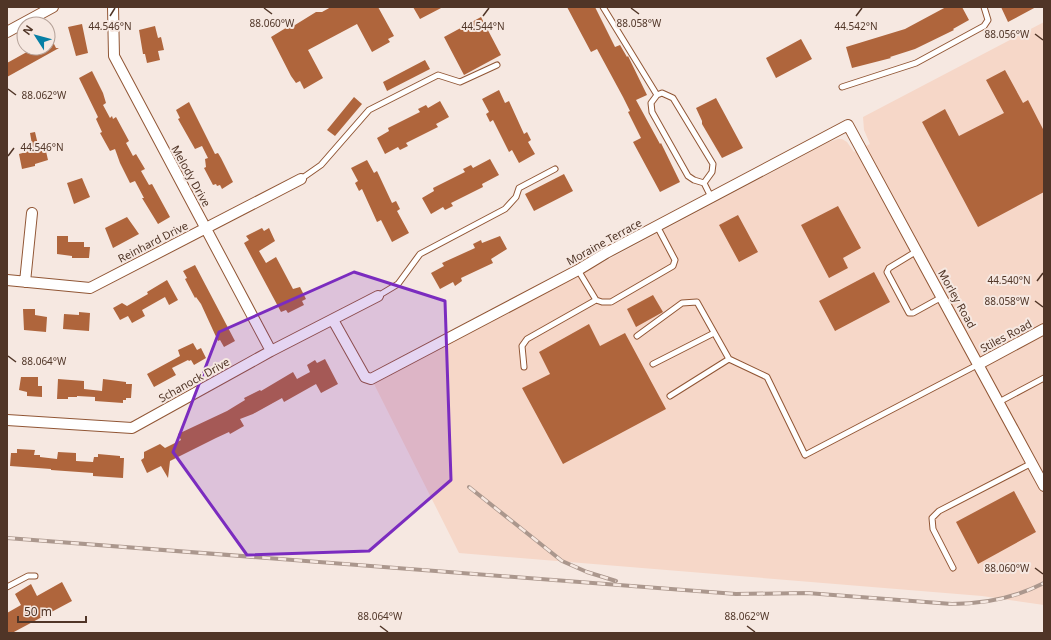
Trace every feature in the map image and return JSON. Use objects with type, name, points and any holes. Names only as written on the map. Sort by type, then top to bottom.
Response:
[{"type":"street","points":[[7,32],[53,7]]},
{"type":"street","name":"Melody Drive","points":[[113,7],[114,56],[271,351]]},
{"type":"street","name":"Moraine Terrace","points":[[334,320],[362,373],[365,377],[371,379],[848,125]]},
{"type":"street","name":"Morley Road","points":[[848,125],[1044,486]]},
{"type":"street","name":"Reinhard Drive","points":[[7,280],[90,288],[301,179]]},
{"type":"street","points":[[24,282],[32,212]]},
{"type":"street","name":"Schanock Drive","points":[[7,420],[132,428],[271,351],[334,320],[378,296]]},
{"type":"street","name":"Stiles Road","points":[[979,364],[1044,329]]},
{"type":"lane","points":[[603,7],[657,95]]},
{"type":"lane","points":[[842,87],[916,64],[984,26],[988,20],[984,7]]},
{"type":"lane","points":[[301,179],[321,165],[369,110],[438,75],[460,82],[497,65]]},
{"type":"lane","points":[[704,183],[712,172],[713,164],[673,98],[662,93],[657,95],[651,102],[652,112],[688,176],[694,180],[704,183],[711,197]]},
{"type":"lane","points":[[378,296],[398,284],[420,254],[505,209],[516,197],[519,188],[555,169]]},
{"type":"lane","points":[[578,270],[596,300],[611,302],[673,266],[675,260],[657,226]]},
{"type":"lane","points":[[917,251],[889,268],[888,272],[909,313],[913,313],[942,297]]},
{"type":"lane","points":[[524,367],[522,346],[527,339],[596,300]]},
{"type":"lane","points":[[637,336],[682,303],[697,302],[729,359],[767,377],[805,455],[979,364]]},
{"type":"lane","points":[[653,364],[714,333]]},
{"type":"lane","points":[[670,396],[729,359]]},
{"type":"lane","points":[[999,402],[1044,378]]},
{"type":"lane","points":[[954,568],[933,528],[932,518],[943,509],[1032,463]]},
{"type":"lane","points":[[7,587],[28,576],[35,576]]},
{"type":"highlighted area","points":[[354,272],[445,301],[451,480],[369,551],[247,555],[173,452],[219,332]]},
{"type":"shaded area","points":[[1044,22],[1044,605],[982,596],[459,553],[374,384],[829,142],[842,139],[847,142],[854,152],[870,144],[864,130],[863,117]]},
{"type":"building","points":[[331,7],[378,7],[394,36],[388,39],[390,42],[372,52],[357,24],[308,50],[323,78],[304,89],[300,81],[296,83],[291,76],[271,37],[316,12],[322,12]]},
{"type":"building","points":[[413,7],[443,7],[420,19]]},
{"type":"building","points":[[567,7],[595,7],[615,47],[620,45],[627,57],[628,56],[647,95],[636,100],[660,144],[661,143],[680,182],[660,192],[633,142],[641,138],[628,112],[630,111],[623,97],[597,49],[591,52]]},
{"type":"building","points":[[946,7],[962,7],[969,20],[953,29],[954,30],[915,49],[890,57],[891,58],[852,68],[846,47],[905,29]]},
{"type":"building","points":[[1001,7],[1036,7],[1008,22]]},
{"type":"building","points":[[481,17],[501,55],[464,75],[444,37]]},
{"type":"building","points":[[82,24],[88,53],[76,56],[68,27]]},
{"type":"building","points":[[155,26],[158,38],[161,37],[164,50],[158,51],[160,60],[147,63],[145,54],[143,54],[139,30]]},
{"type":"building","points":[[801,39],[812,59],[776,78],[766,58]]},
{"type":"building","points":[[20,56],[45,56],[7,77],[7,63]]},
{"type":"building","points":[[425,60],[430,69],[387,91],[383,82]]},
{"type":"building","points":[[1005,70],[1023,103],[1028,100],[1044,131],[1044,192],[978,227],[922,122],[945,109],[959,136],[1004,113],[986,80]]},
{"type":"building","points":[[92,71],[103,93],[106,103],[103,105],[110,118],[112,116],[113,119],[116,117],[129,141],[126,143],[133,156],[136,154],[145,169],[141,171],[149,185],[152,184],[170,217],[158,224],[142,198],[144,198],[135,181],[130,183],[115,149],[110,151],[100,133],[102,132],[96,119],[98,117],[79,78]]},
{"type":"building","points":[[499,90],[505,103],[509,101],[524,134],[527,132],[531,140],[528,142],[535,154],[519,163],[512,150],[509,152],[493,120],[490,122],[486,114],[489,112],[482,99]]},
{"type":"building","points":[[354,97],[362,104],[335,136],[327,130]]},
{"type":"building","points":[[716,98],[743,148],[722,158],[702,124],[696,108]]},
{"type":"building","points":[[440,101],[449,117],[436,124],[438,127],[406,143],[408,146],[400,150],[398,147],[385,154],[377,138],[389,131],[388,128],[420,112],[418,109],[426,105],[428,108]]},
{"type":"building","points":[[189,102],[215,154],[218,153],[233,182],[222,189],[220,185],[213,185],[204,168],[206,167],[205,159],[208,158],[202,146],[195,149],[178,119],[180,118],[176,110]]},
{"type":"building","points":[[35,132],[39,149],[45,147],[48,160],[35,164],[35,166],[22,169],[19,154],[33,150],[30,133]]},
{"type":"building","points":[[490,159],[499,175],[482,184],[483,187],[451,203],[453,206],[445,210],[443,207],[431,214],[422,198],[434,191],[433,188],[465,172],[463,169],[471,165],[473,168]]},
{"type":"building","points":[[367,160],[374,173],[377,171],[392,203],[396,201],[400,209],[397,211],[409,233],[392,242],[381,220],[377,222],[362,189],[359,191],[355,183],[358,181],[351,168]]},
{"type":"building","points":[[564,174],[573,191],[534,211],[525,194]]},
{"type":"building","points":[[82,178],[90,197],[74,204],[67,183]]},
{"type":"building","points":[[838,206],[861,248],[843,258],[848,268],[829,278],[801,225]]},
{"type":"building","points":[[738,215],[758,252],[739,262],[719,225]]},
{"type":"building","points":[[127,217],[139,234],[113,248],[105,228]]},
{"type":"building","points":[[262,228],[264,231],[269,228],[275,241],[259,251],[266,263],[276,257],[293,289],[300,287],[306,299],[302,301],[304,305],[288,313],[286,310],[281,312],[244,243],[249,240],[246,236]]},
{"type":"building","points":[[57,236],[68,236],[68,242],[84,242],[84,247],[90,247],[89,258],[72,258],[72,256],[57,254]]},
{"type":"building","points":[[500,236],[507,249],[491,259],[493,263],[461,278],[462,281],[455,286],[453,282],[440,289],[431,273],[444,266],[442,263],[475,248],[473,244],[481,240],[482,243]]},
{"type":"building","points":[[195,265],[235,341],[224,347],[220,340],[218,341],[201,304],[196,297],[195,298],[185,279],[187,278],[183,271]]},
{"type":"building","points":[[874,272],[890,302],[835,331],[819,301]]},
{"type":"building","points":[[167,280],[178,300],[169,305],[165,297],[142,310],[145,316],[132,323],[128,316],[120,320],[113,308],[122,303],[127,306],[148,294],[147,292]]},
{"type":"building","points":[[653,295],[663,312],[636,327],[627,309]]},
{"type":"building","points":[[23,309],[35,309],[35,315],[47,317],[46,332],[24,330]]},
{"type":"building","points":[[79,312],[90,313],[89,331],[63,329],[64,314],[79,315]]},
{"type":"building","points":[[589,324],[600,346],[625,333],[666,409],[563,464],[522,388],[550,374],[539,352]]},
{"type":"building","points":[[193,343],[197,350],[201,348],[206,358],[194,365],[191,360],[188,360],[172,368],[176,375],[154,387],[147,374],[180,356],[178,350]]},
{"type":"building","points":[[325,359],[338,384],[321,393],[316,384],[284,402],[282,398],[253,414],[240,419],[244,426],[230,434],[229,432],[170,461],[168,478],[161,466],[147,473],[141,460],[144,458],[144,452],[160,444],[165,448],[181,440],[178,434],[227,411],[245,400],[244,398],[260,390],[261,391],[293,372],[297,379],[310,372],[307,365],[315,360],[317,363]]},
{"type":"building","points":[[21,377],[38,377],[38,386],[42,386],[42,397],[27,396],[27,392],[19,390]]},
{"type":"building","points":[[58,379],[84,381],[84,389],[102,391],[103,379],[126,382],[126,384],[132,384],[131,398],[126,398],[126,400],[123,400],[123,403],[95,401],[95,397],[77,396],[68,397],[68,399],[57,399]]},
{"type":"building","points":[[17,449],[35,450],[34,455],[57,459],[58,452],[76,453],[76,461],[93,462],[94,457],[98,457],[98,454],[120,456],[120,458],[124,458],[123,478],[93,476],[93,473],[10,466],[11,453],[17,453]]},
{"type":"building","points":[[1014,491],[1036,532],[978,564],[956,522]]},
{"type":"building","points":[[62,582],[72,601],[12,633],[7,633],[7,613],[21,605],[15,594],[31,584],[37,596]]},
{"type":"railway","points":[[469,487],[562,561],[587,572],[616,581]]},
{"type":"railway","points":[[7,538],[736,594],[807,593],[952,604],[976,603],[1000,599],[1022,593],[1044,583]]}]
